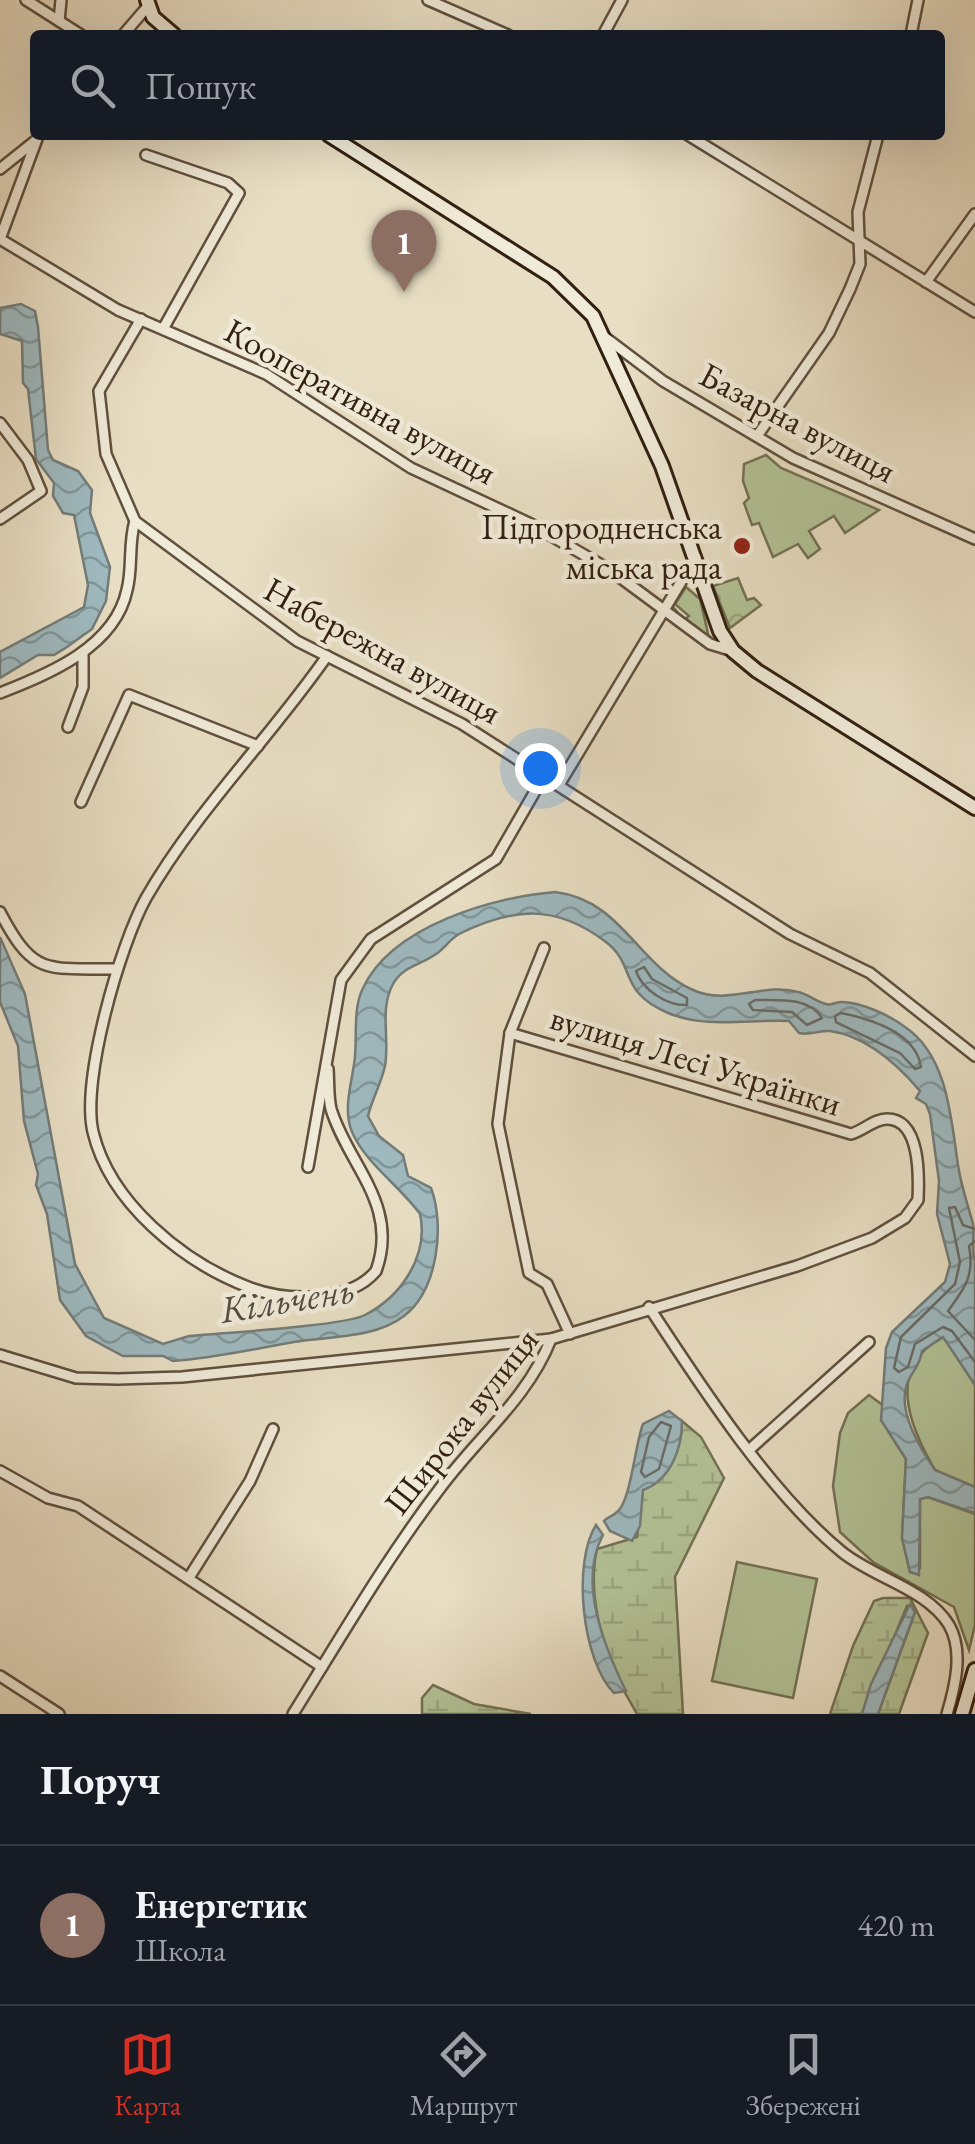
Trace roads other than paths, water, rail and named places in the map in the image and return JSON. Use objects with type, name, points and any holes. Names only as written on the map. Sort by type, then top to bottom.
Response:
[{"type":"main road","points":[[148,3],[153,17],[168,30]]},
{"type":"main road","points":[[337,140],[553,277],[593,316],[696,557],[720,631],[733,651],[757,671],[975,808]]},
{"type":"main road","points":[[962,1714],[975,1670]]},
{"type":"street","points":[[26,0],[73,30]]},
{"type":"street","points":[[59,21],[62,0]]},
{"type":"street","points":[[428,0],[497,30]]},
{"type":"street","points":[[606,30],[622,0]]},
{"type":"street","points":[[911,30],[918,0]]},
{"type":"street","points":[[127,30],[148,3]]},
{"type":"street","points":[[0,168],[35,140]]},
{"type":"street","points":[[0,239],[38,140]]},
{"type":"street","points":[[696,140],[975,312]]},
{"type":"street","points":[[757,436],[828,333],[860,264],[856,239],[858,212],[877,140]]},
{"type":"street","points":[[146,154],[228,182],[239,194],[163,329]]},
{"type":"street","points":[[926,282],[975,214]]},
{"type":"street","name":"Кооперативна вулиця","points":[[0,239],[56,277],[266,374],[411,468],[531,524],[610,570],[710,644],[733,651]]},
{"type":"street","points":[[0,693],[83,652],[124,605],[134,521],[106,454],[99,390],[141,319]]},
{"type":"street","name":"Базарна вулиця","points":[[604,337],[663,381],[833,479],[975,539]]},
{"type":"street","points":[[0,423],[28,460],[41,491],[0,519]]},
{"type":"street","name":"Набережна вулиця","points":[[134,521],[254,612],[327,656],[402,690],[545,774],[790,934],[870,973],[975,1056]]},
{"type":"street","points":[[559,785],[696,557]]},
{"type":"street","points":[[68,727],[83,686],[83,652]]},
{"type":"street","points":[[327,656],[144,901],[115,969],[92,1107],[98,1150],[138,1211],[201,1265],[279,1297],[310,1297],[350,1287],[371,1277],[379,1264],[382,1244],[375,1198],[331,1107],[328,1070]]},
{"type":"street","points":[[80,802],[129,695],[258,746]]},
{"type":"street","points":[[308,1167],[341,980],[361,950],[408,914],[496,859],[545,774]]},
{"type":"street","points":[[0,912],[17,947],[33,962],[115,969]]},
{"type":"street","name":"вулиця Лесі Українки","points":[[544,948],[510,1033],[498,1124],[529,1273],[548,1284],[570,1334]]},
{"type":"street","name":"вулиця Лесі Українки","points":[[510,1033],[851,1134],[882,1118],[891,1119],[905,1128],[914,1146],[918,1200]]},
{"type":"street","name":"Широка вулиця","points":[[293,1714],[422,1512],[518,1396],[542,1362],[552,1339],[797,1266],[872,1238],[904,1218],[918,1200]]},
{"type":"street","points":[[648,1308],[749,1450],[842,1552],[918,1596],[949,1625],[958,1661],[947,1714]]},
{"type":"street","points":[[0,1355],[76,1378],[118,1379],[552,1339]]},
{"type":"street","points":[[749,1450],[869,1342]]},
{"type":"street","points":[[190,1576],[250,1481],[273,1429]]},
{"type":"street","points":[[0,1471],[48,1498],[78,1506],[136,1547],[190,1576],[322,1667]]},
{"type":"street","points":[[0,1676],[59,1714]]},
{"type":"water","points":[[21,304],[35,311],[38,327],[48,450],[53,460],[78,471],[92,490],[90,513],[110,567],[106,601],[92,629],[54,655],[38,655],[0,678],[0,652],[84,607],[88,585],[74,515],[63,513],[53,496],[54,483],[36,459],[28,389],[23,383],[22,341],[0,334],[0,308]]},
{"type":"water","points":[[555,892],[578,897],[597,907],[657,965],[693,990],[719,996],[785,990],[828,1004],[857,1004],[898,1022],[930,1054],[945,1090],[959,1173],[973,1224],[975,1385],[943,1337],[922,1351],[906,1387],[905,1408],[917,1441],[935,1470],[975,1487],[975,1513],[928,1497],[920,1499],[919,1575],[910,1572],[902,1538],[906,1459],[881,1420],[886,1348],[892,1332],[945,1282],[950,1264],[937,1214],[939,1181],[930,1114],[926,1104],[916,1098],[920,1091],[880,1053],[843,1034],[799,1033],[789,1021],[712,1022],[668,1013],[641,996],[622,960],[606,942],[570,921],[534,914],[479,925],[402,973],[393,984],[386,1014],[385,1066],[368,1116],[379,1136],[403,1155],[408,1176],[431,1188],[438,1238],[425,1290],[404,1316],[365,1333],[173,1361],[163,1356],[123,1356],[104,1346],[86,1336],[60,1300],[47,1214],[36,1185],[38,1174],[24,1121],[18,1046],[0,1002],[0,937],[25,994],[75,1264],[104,1318],[163,1344],[189,1336],[352,1319],[378,1307],[401,1286],[420,1244],[420,1214],[358,1144],[349,1123],[357,1013],[363,988],[377,966],[420,932],[475,908]]},
{"type":"water","points":[[669,1411],[682,1421],[680,1443],[667,1471],[643,1490],[640,1526],[632,1541],[610,1531],[604,1521],[622,1506],[643,1424]]},
{"type":"water","points":[[596,1525],[603,1535],[596,1553],[593,1594],[603,1635],[626,1691],[614,1693],[594,1659],[584,1611],[584,1563]]},
{"type":"water","points":[[910,1604],[915,1612],[878,1714],[862,1714],[871,1684]]},
{"type":"place","name":"Енергетик","points":[[404,292]]},
{"type":"place","name":"Підгородненська міська рада","points":[[742,546]]},
{"type":"water label","name":"Кільчень","points":[[287,1299]]}]
